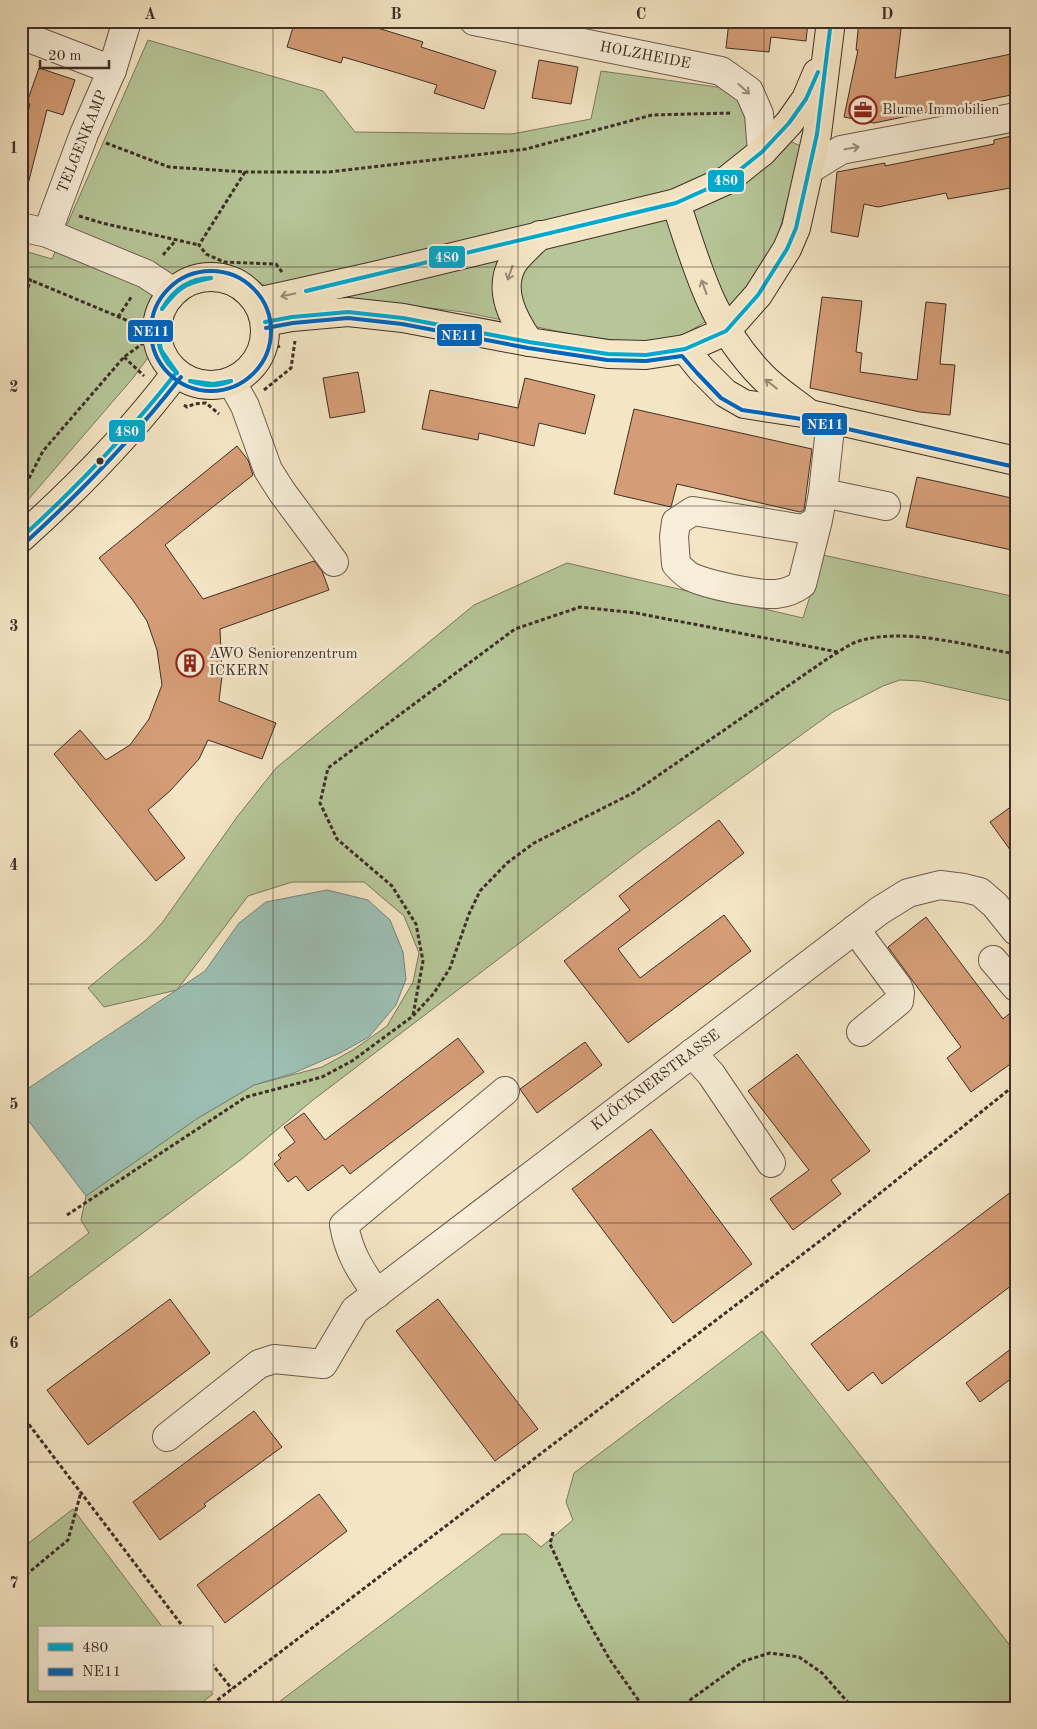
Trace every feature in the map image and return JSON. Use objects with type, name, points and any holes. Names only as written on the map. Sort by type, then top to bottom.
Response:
[{"type":"main road","points":[[290,306],[403,318],[529,342],[608,354],[646,355],[685,349],[726,331],[758,295],[787,249],[796,228],[817,134],[831,21]]},
{"type":"main road","points":[[261,312],[290,306],[370,277],[676,203],[727,180],[762,152],[789,123],[806,99],[828,48]]},
{"type":"main road","points":[[676,203],[708,298],[726,331],[740,351],[764,378],[820,416]]},
{"type":"main road","points":[[529,342],[516,323],[508,300],[507,281],[513,264],[540,235]]},
{"type":"main road","points":[[21,538],[109,452],[170,381],[190,381],[206,386],[223,384],[238,379],[251,368],[260,354],[265,339],[261,312],[245,289],[230,280],[215,277],[200,278],[186,283],[174,292],[164,304],[158,318],[157,332],[159,348],[166,362],[170,381]]},
{"type":"main road","points":[[685,349],[701,369],[725,393],[744,404],[820,416],[1016,462]]},
{"type":"street","name":"TELGENKAMP","points":[[34,230],[57,208],[84,134],[112,70],[127,21]]},
{"type":"street","name":"HOLZHEIDE","points":[[474,21],[721,71],[749,91],[759,114],[762,152]]},
{"type":"street","points":[[21,35],[112,70]]},
{"type":"street","points":[[810,169],[842,150],[1016,117]]},
{"type":"street","points":[[34,230],[146,274],[174,292]]},
{"type":"street","points":[[231,381],[245,406],[268,470],[334,562]]},
{"type":"street","points":[[818,520],[804,529],[693,511],[676,522],[674,536],[676,564],[690,576],[722,586],[759,593],[776,594],[793,590],[802,584],[818,520],[824,493],[820,416]]},
{"type":"street","points":[[824,493],[886,506]]},
{"type":"street","name":"KLÖCKNERSTRASSE","points":[[167,1436],[259,1364],[274,1359],[323,1364],[355,1310],[855,929],[908,893],[940,885],[980,892],[995,905],[1016,931]]},
{"type":"street","points":[[855,929],[898,987],[900,993],[899,1001],[861,1032]]},
{"type":"street","points":[[993,960],[1016,987]]},
{"type":"street","points":[[692,1053],[711,1074],[771,1163]]},
{"type":"street","points":[[377,1294],[361,1272],[347,1244],[344,1225],[505,1091]]},
{"type":"path","points":[[84,134],[169,167],[246,172],[329,172],[526,149],[652,116],[724,113],[759,114]]},
{"type":"path","points":[[199,246],[246,172]]},
{"type":"path","points":[[57,208],[102,223],[199,246],[206,254],[224,262],[276,264],[282,272],[296,340],[291,368],[227,421],[206,404],[194,404],[187,407],[170,381],[142,374],[124,357]]},
{"type":"path","points":[[21,276],[157,332]]},
{"type":"path","points":[[21,306],[30,279]]},
{"type":"path","points":[[23,490],[43,451],[124,357],[157,332]]},
{"type":"path","points":[[413,1016],[423,961],[416,924],[392,886],[337,839],[320,804],[328,768],[515,629],[580,607],[636,612],[838,652]]},
{"type":"path","points":[[67,1216],[246,1096],[322,1077],[352,1061],[413,1016],[434,993],[450,968],[469,914],[480,891],[507,862],[534,843],[633,793],[838,652],[855,642],[886,635],[918,636],[1016,654]]},
{"type":"path","points":[[207,1708],[833,1231],[1016,1084]]},
{"type":"path","points":[[21,1414],[182,1626]]},
{"type":"path","points":[[21,1579],[68,1540],[81,1492]]},
{"type":"path","points":[[553,1532],[550,1544],[577,1602],[610,1660],[644,1708]]},
{"type":"path","points":[[679,1708],[744,1661],[770,1652],[799,1657],[822,1672],[853,1708]]},
{"type":"path","points":[[212,1664],[232,1689]]},
{"type":"green space","points":[[148,40],[323,91],[355,132],[512,134],[591,119],[601,71],[724,88],[739,99],[746,122],[803,147],[773,253],[740,300],[687,333],[651,345],[576,335],[463,312],[365,300],[276,309],[264,285],[244,274],[188,266],[146,313],[150,355],[133,378],[21,508],[21,250],[52,259]]},
{"type":"green space","points":[[823,555],[1016,597],[1016,702],[921,681],[900,680],[883,686],[833,712],[642,850],[313,1100],[243,1158],[21,1324],[21,1284],[89,1233],[81,1220],[86,1196],[198,1118],[254,1085],[322,1067],[353,1050],[387,1026],[413,982],[419,953],[404,916],[364,882],[292,882],[248,896],[177,990],[104,1007],[88,988],[146,940],[162,923],[237,817],[276,768],[474,605],[567,563],[803,618]]},
{"type":"green space","points":[[762,1331],[1016,1653],[1016,1708],[271,1708],[502,1534],[526,1534],[541,1547],[573,1520],[566,1502],[574,1473]]},
{"type":"green space","points":[[73,1509],[161,1626],[38,1626],[38,1692],[212,1692],[213,1694],[195,1708],[21,1708],[21,1549]]},
{"type":"water","points":[[327,890],[368,900],[390,920],[403,952],[406,979],[396,1005],[369,1037],[340,1053],[294,1073],[254,1085],[198,1118],[86,1196],[21,1111],[21,1093],[205,971],[239,923],[266,902]]},
{"type":"building","points":[[295,21],[355,21],[423,42],[421,47],[496,71],[484,109],[434,93],[437,85],[343,57],[341,63],[287,47]]},
{"type":"building","points":[[729,21],[808,21],[806,41],[771,37],[769,52],[726,48]]},
{"type":"building","points":[[859,21],[902,21],[895,78],[1016,53],[1016,94],[874,123],[844,117],[858,50],[856,50]]},
{"type":"building","points":[[539,60],[578,67],[571,104],[532,98]]},
{"type":"building","points":[[39,68],[75,80],[63,115],[47,110],[28,184],[21,183],[21,139],[30,104],[27,102]]},
{"type":"building","points":[[1016,135],[1016,187],[948,199],[946,193],[878,207],[864,204],[858,237],[831,232],[837,172],[885,163],[885,166],[994,144],[994,140]]},
{"type":"building","points":[[822,297],[862,301],[856,352],[862,353],[860,372],[917,380],[926,302],[946,304],[940,364],[955,365],[950,415],[920,412],[810,388]]},
{"type":"building","points":[[358,372],[365,412],[330,418],[323,378]]},
{"type":"building","points":[[525,378],[595,395],[585,434],[539,423],[534,446],[479,433],[478,440],[422,429],[430,390],[518,408]]},
{"type":"building","points":[[634,409],[812,449],[804,510],[800,512],[677,484],[671,507],[614,494]]},
{"type":"building","name":"AWO Seniorenzentrum ICKERN","points":[[237,446],[248,460],[253,475],[165,545],[203,599],[314,561],[322,571],[329,590],[220,629],[222,676],[219,701],[276,723],[262,759],[208,740],[199,759],[170,791],[148,810],[185,858],[156,881],[54,754],[80,730],[106,760],[130,745],[149,719],[162,685],[157,650],[147,621],[99,558]]},
{"type":"building","points":[[917,477],[1016,499],[1016,551],[906,527]]},
{"type":"building","points":[[1016,803],[1016,858],[990,822]]},
{"type":"building","points":[[719,820],[744,853],[618,949],[640,978],[724,915],[751,951],[628,1043],[564,961],[630,910],[619,896]]},
{"type":"building","points":[[926,917],[1003,1019],[1016,1008],[1016,1060],[971,1092],[947,1058],[961,1047],[888,947]]},
{"type":"building","points":[[458,1038],[484,1072],[350,1174],[343,1165],[308,1191],[296,1176],[288,1182],[274,1164],[281,1158],[278,1155],[295,1142],[284,1127],[304,1113],[325,1140]]},
{"type":"building","points":[[585,1042],[602,1065],[537,1113],[520,1089]]},
{"type":"building","points":[[797,1054],[870,1151],[831,1180],[841,1194],[793,1230],[770,1199],[809,1170],[748,1091]]},
{"type":"building","points":[[651,1129],[752,1264],[673,1323],[572,1189]]},
{"type":"building","points":[[1016,1188],[1016,1282],[882,1384],[873,1372],[848,1391],[811,1344]]},
{"type":"building","points":[[170,1299],[210,1353],[88,1445],[47,1390]]},
{"type":"building","points":[[438,1299],[538,1429],[495,1461],[396,1331]]},
{"type":"building","points":[[1016,1345],[1016,1375],[980,1402],[966,1383]]},
{"type":"building","points":[[254,1411],[282,1447],[204,1504],[206,1506],[160,1540],[133,1502]]},
{"type":"building","points":[[319,1494],[347,1531],[225,1623],[197,1585]]},
{"type":"transit line","name":"480","points":[[265,322],[292,317],[348,312],[403,318],[529,342],[608,354],[646,355],[685,349],[726,331],[758,295],[787,249],[796,228],[817,134],[831,21]]},
{"type":"transit line","name":"480","points":[[306,291],[676,203],[727,180],[762,152],[789,123],[806,99],[818,72]]},
{"type":"transit line","name":"NE11","points":[[211,271],[234,275],[254,288],[267,308],[271,331],[267,354],[254,374],[234,387],[211,391],[188,387],[168,374],[155,354],[151,331],[155,308],[168,288],[188,275],[211,271]]},
{"type":"transit line","name":"480","points":[[162,309],[171,296],[182,286],[195,280],[211,278]]},
{"type":"transit line","name":"480","points":[[162,309],[178,291],[188,284],[211,278]]},
{"type":"transit line","name":"NE11","points":[[266,328],[293,323],[348,318],[402,324],[528,348],[607,360],[646,361],[682,356],[721,398],[742,410],[808,420],[1015,467]]},
{"type":"transit line","name":"480","points":[[158,332],[161,350],[177,373]]},
{"type":"transit line","name":"480","points":[[158,332],[159,344],[163,355],[177,373]]},
{"type":"transit line","name":"480","points":[[21,538],[102,459],[176,373]]},
{"type":"transit line","name":"NE11","points":[[25,543],[107,463],[181,377]]},
{"type":"transit line","name":"480","points":[[190,381],[213,384],[231,381]]},
{"type":"transit line","name":"480","points":[[190,381],[210,385],[231,381]]},
{"type":"place","name":"Blume Immobilien","points":[[863,110]]},
{"type":"place","name":"AWO Seniorenzentrum ICKERN","points":[[190,663]]}]
